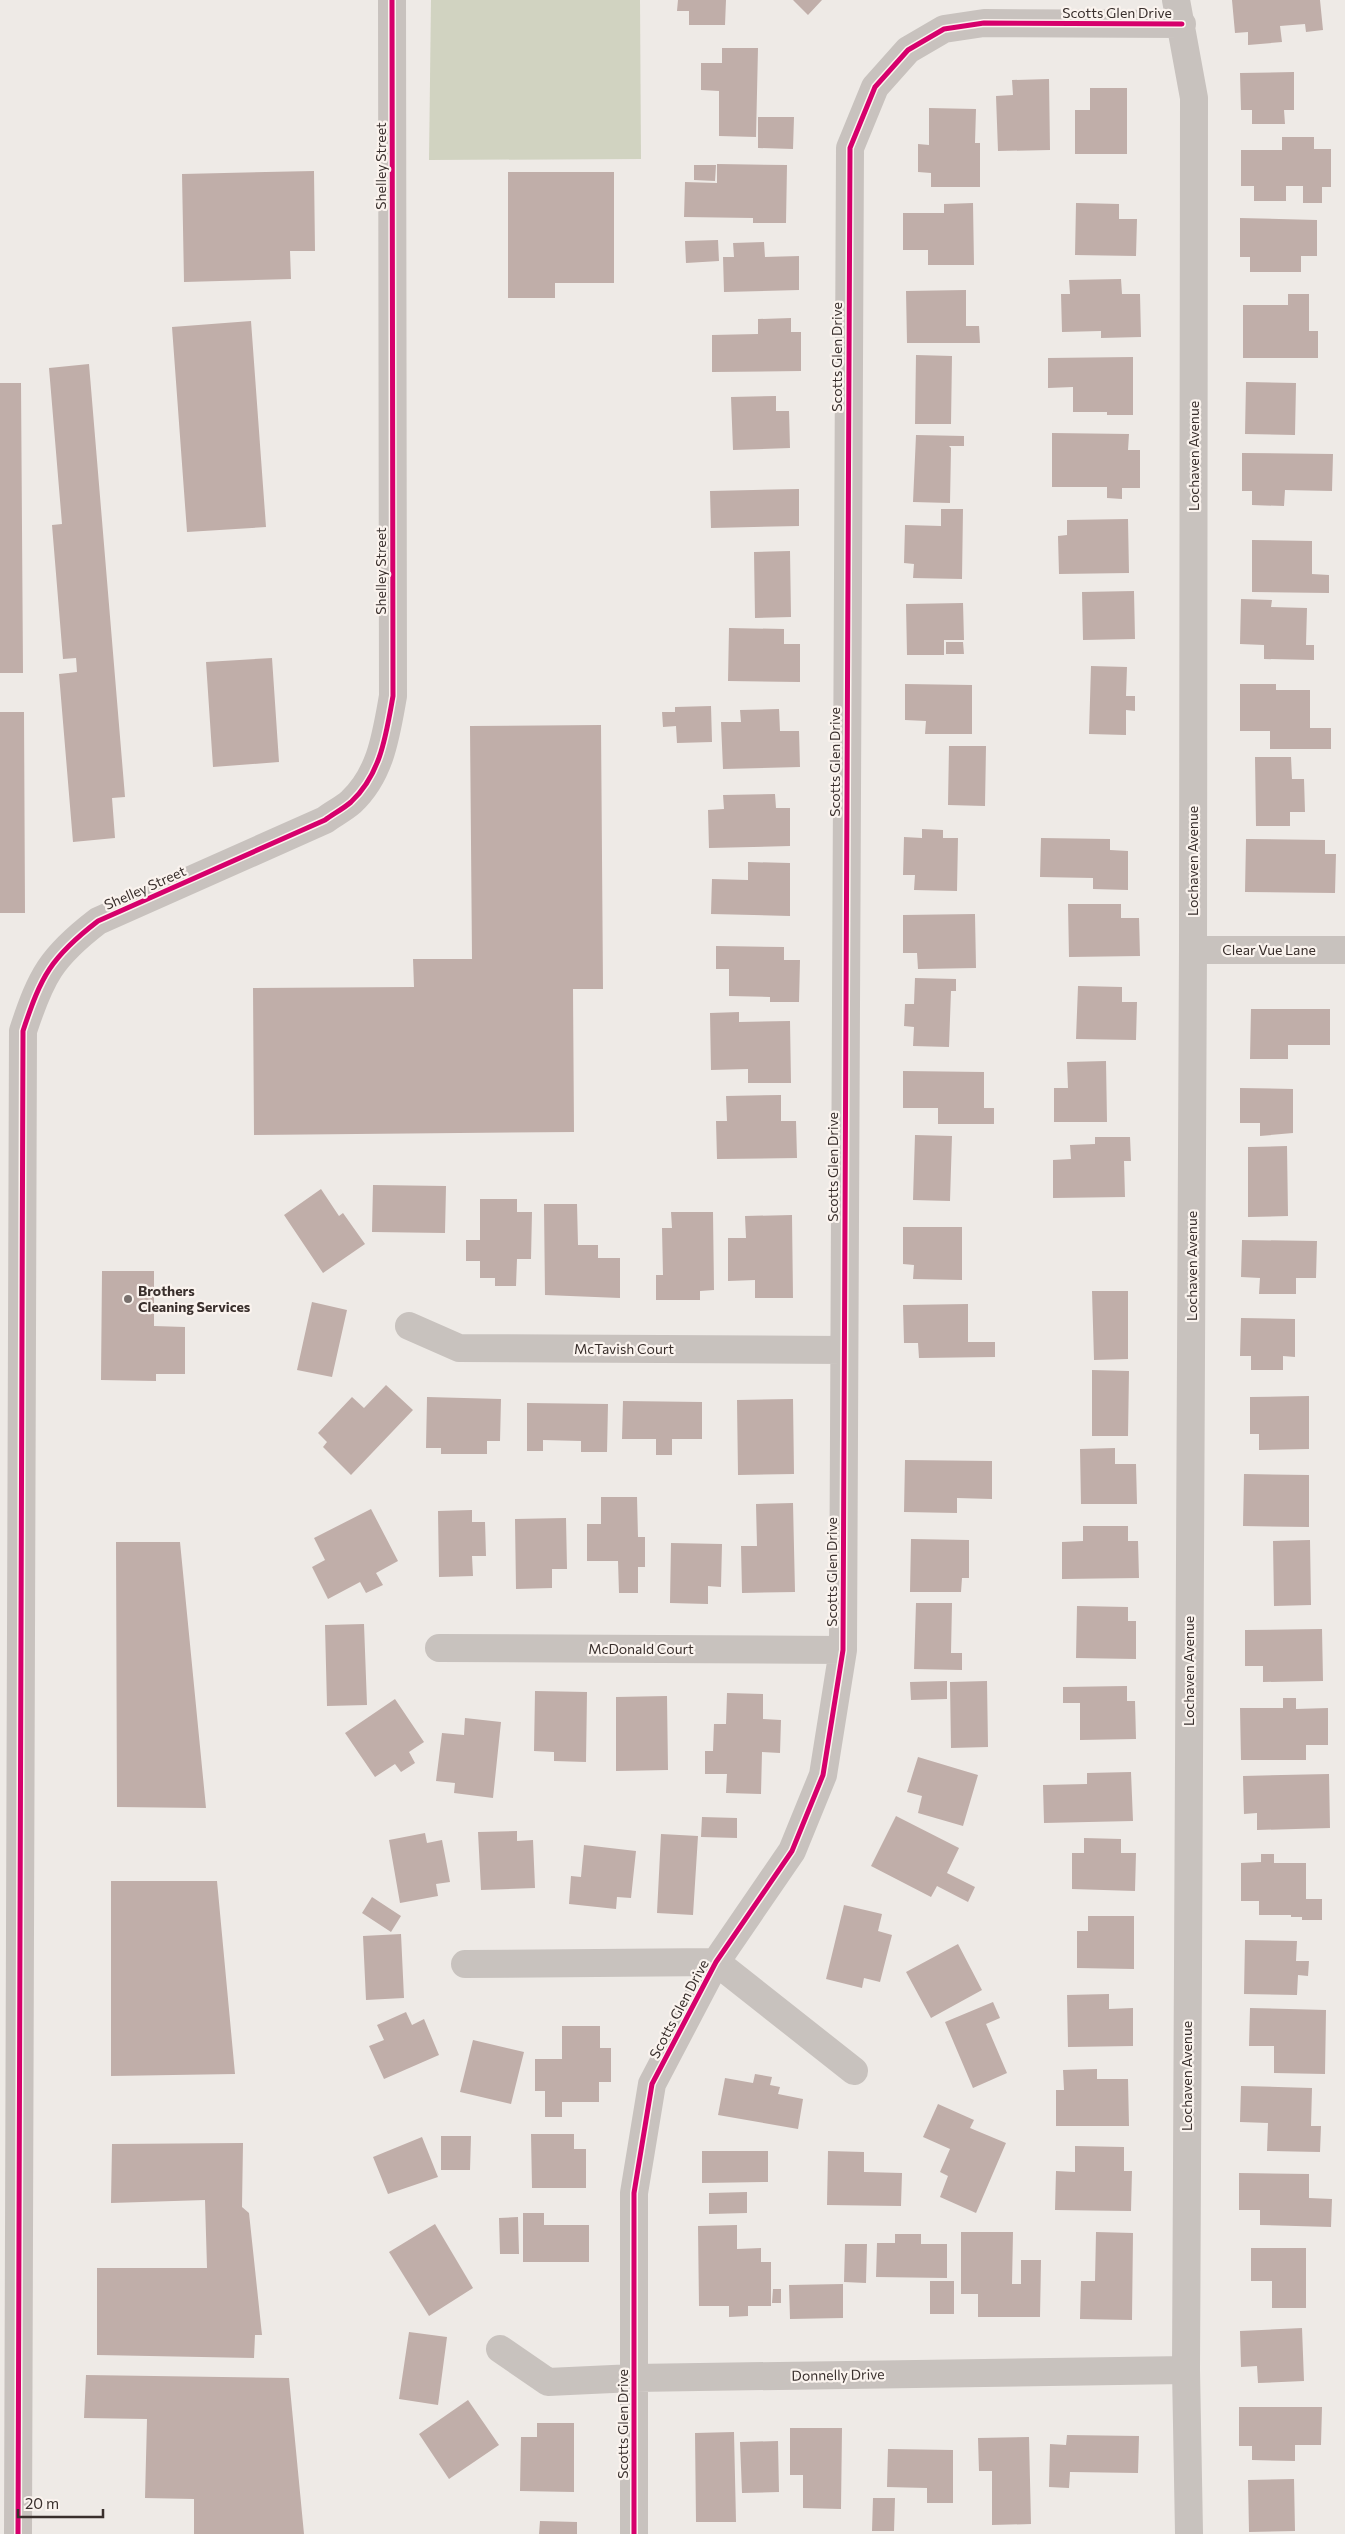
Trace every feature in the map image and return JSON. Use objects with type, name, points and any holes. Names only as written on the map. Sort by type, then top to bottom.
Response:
[{"type":"street","name":"Shelley Street","points":[[18,2534],[23,1032],[37,990],[54,960],[75,939],[98,921],[325,820],[350,802],[372,777],[385,744],[392,696],[392,0]]},
{"type":"street","name":"Lochaven Avenue","points":[[1179,12],[1194,98],[1193,950],[1186,2370],[1189,2533]]},
{"type":"street","name":"Scotts Glen Drive","points":[[634,2534],[634,2193],[652,2084],[716,1962],[792,1851],[823,1775],[842,1650],[850,148],[875,87],[908,50],[944,29],[984,23],[1179,12]]},
{"type":"street","name":"Clear Vue Lane","points":[[1193,950],[1345,950]]},
{"type":"street","name":"McTavish Court","points":[[409,1326],[459,1348],[844,1350]]},
{"type":"street","name":"McDonald Court","points":[[439,1648],[842,1650]]},
{"type":"street","points":[[465,1964],[716,1962],[854,2071]]},
{"type":"street","name":"Donnelly Drive","points":[[500,2349],[548,2382],[634,2378],[1186,2370]]},
{"type":"green space","points":[[431,0],[640,0],[641,159],[429,160]]},
{"type":"building","points":[[678,0],[726,0],[725,25],[689,25],[689,11],[677,11]]},
{"type":"building","points":[[793,0],[822,0],[808,15]]},
{"type":"building","points":[[1232,0],[1320,0],[1323,30],[1306,32],[1305,24],[1280,26],[1282,42],[1248,45],[1248,32],[1235,33]]},
{"type":"building","points":[[722,48],[758,48],[756,137],[719,136],[719,91],[701,90],[701,63],[722,63]]},
{"type":"building","points":[[1294,72],[1294,110],[1284,110],[1285,124],[1252,124],[1252,110],[1241,110],[1240,73]]},
{"type":"building","points":[[1049,79],[1050,150],[998,151],[996,96],[1013,95],[1012,80]]},
{"type":"building","points":[[1090,88],[1127,88],[1127,154],[1075,154],[1075,110],[1090,110]]},
{"type":"building","points":[[929,108],[976,109],[975,143],[980,143],[980,187],[931,187],[931,173],[918,172],[918,144],[929,145]]},
{"type":"building","points":[[758,117],[794,117],[793,149],[758,148]]},
{"type":"building","points":[[1282,137],[1314,137],[1314,149],[1331,149],[1331,187],[1322,187],[1322,203],[1303,203],[1303,186],[1286,186],[1286,201],[1254,201],[1254,186],[1241,186],[1241,150],[1282,150]]},
{"type":"building","points":[[717,164],[787,165],[786,223],[753,223],[753,218],[684,217],[685,182],[717,183]]},
{"type":"building","points":[[694,165],[716,165],[715,181],[694,180]]},
{"type":"building","points":[[314,171],[315,251],[290,251],[291,279],[184,282],[182,174]]},
{"type":"building","points":[[508,172],[614,172],[614,283],[555,283],[555,298],[508,298]]},
{"type":"building","points":[[973,203],[974,265],[928,265],[928,250],[903,250],[903,213],[944,213],[944,204]]},
{"type":"building","points":[[1076,203],[1119,204],[1119,219],[1137,219],[1136,256],[1075,255]]},
{"type":"building","points":[[1240,218],[1317,220],[1317,256],[1301,256],[1301,272],[1250,272],[1250,257],[1240,257]]},
{"type":"building","points":[[718,240],[719,261],[686,263],[685,241]]},
{"type":"building","points":[[764,242],[765,257],[799,256],[799,290],[724,292],[723,257],[734,257],[733,243]]},
{"type":"building","points":[[1121,279],[1122,294],[1140,294],[1141,337],[1101,338],[1101,331],[1062,332],[1061,294],[1070,294],[1069,280]]},
{"type":"building","points":[[966,290],[966,326],[979,326],[980,343],[907,343],[906,291]]},
{"type":"building","points":[[1288,294],[1309,294],[1309,331],[1318,331],[1318,358],[1243,358],[1243,305],[1288,305]]},
{"type":"building","points":[[791,318],[791,332],[801,332],[801,371],[712,372],[712,335],[758,334],[758,319]]},
{"type":"building","points":[[251,321],[266,527],[187,532],[172,327]]},
{"type":"building","points":[[916,355],[952,356],[951,424],[915,424]]},
{"type":"building","points":[[1133,357],[1133,415],[1107,415],[1107,412],[1073,412],[1073,387],[1048,388],[1048,358]]},
{"type":"building","points":[[89,364],[125,797],[112,798],[115,838],[73,842],[59,674],[77,672],[76,658],[63,659],[52,525],[62,524],[49,368]]},
{"type":"building","points":[[1246,382],[1296,383],[1295,435],[1245,434]]},
{"type":"building","points":[[0,383],[21,383],[23,673],[0,673]]},
{"type":"building","points":[[776,396],[776,411],[789,411],[790,448],[733,450],[731,397]]},
{"type":"building","points":[[1052,433],[1129,434],[1128,450],[1140,450],[1140,488],[1122,488],[1122,499],[1107,498],[1107,487],[1052,487]]},
{"type":"building","points":[[916,435],[964,436],[964,446],[949,446],[951,448],[950,503],[913,502]]},
{"type":"building","points":[[1242,453],[1333,454],[1332,491],[1285,490],[1284,506],[1252,505],[1252,491],[1242,491]]},
{"type":"building","points":[[799,489],[799,526],[711,528],[710,491]]},
{"type":"building","points":[[941,509],[963,509],[962,579],[913,578],[914,564],[904,563],[905,525],[941,526]]},
{"type":"building","points":[[1128,519],[1129,573],[1059,574],[1058,536],[1067,535],[1067,520]]},
{"type":"building","points":[[1252,540],[1312,541],[1312,574],[1329,575],[1329,593],[1252,592]]},
{"type":"building","points":[[790,551],[791,617],[755,618],[754,552]]},
{"type":"building","points":[[1134,591],[1135,639],[1083,640],[1082,592]]},
{"type":"building","points":[[1241,599],[1272,600],[1271,607],[1307,608],[1306,645],[1314,645],[1314,660],[1264,659],[1264,645],[1240,644]]},
{"type":"building","points":[[963,603],[964,640],[944,640],[944,655],[907,655],[906,604]]},
{"type":"building","points":[[729,628],[784,629],[784,644],[800,644],[800,682],[728,681]]},
{"type":"building","points":[[946,642],[963,642],[964,654],[946,654]]},
{"type":"building","points":[[272,658],[279,762],[213,767],[206,662]]},
{"type":"building","points":[[1091,666],[1127,667],[1126,696],[1135,696],[1135,711],[1126,710],[1126,735],[1089,734]]},
{"type":"building","points":[[905,684],[972,685],[972,734],[925,734],[926,721],[905,720]]},
{"type":"building","points":[[1240,684],[1276,684],[1276,690],[1310,690],[1310,728],[1331,728],[1331,749],[1270,749],[1270,731],[1240,731]]},
{"type":"building","points":[[711,706],[712,742],[677,743],[676,726],[663,727],[662,712],[675,712],[675,707]]},
{"type":"building","points":[[779,709],[780,731],[799,731],[800,767],[723,769],[721,722],[741,722],[740,710]]},
{"type":"building","points":[[0,712],[24,712],[25,913],[0,913]]},
{"type":"building","points":[[601,725],[603,989],[573,989],[574,1132],[254,1135],[253,988],[414,987],[413,959],[472,959],[470,726]]},
{"type":"building","points":[[949,746],[986,746],[985,806],[948,805]]},
{"type":"building","points":[[1255,757],[1291,757],[1292,779],[1304,779],[1305,812],[1290,812],[1290,826],[1256,826]]},
{"type":"building","points":[[775,794],[776,808],[790,808],[790,846],[709,848],[708,810],[724,809],[723,795]]},
{"type":"building","points":[[922,829],[943,830],[943,838],[958,838],[957,891],[914,890],[915,875],[903,875],[904,837],[922,838]]},
{"type":"building","points":[[1041,838],[1110,839],[1110,850],[1128,851],[1128,890],[1093,889],[1093,878],[1040,877]]},
{"type":"building","points":[[1246,839],[1325,840],[1325,854],[1336,854],[1335,893],[1245,892]]},
{"type":"building","points":[[748,862],[790,863],[790,916],[711,914],[712,879],[748,880]]},
{"type":"building","points":[[1068,904],[1121,904],[1121,918],[1139,918],[1140,956],[1069,957]]},
{"type":"building","points":[[975,914],[976,968],[918,969],[917,953],[903,953],[903,915]]},
{"type":"building","points":[[716,946],[784,947],[784,960],[800,960],[799,1002],[770,1002],[770,997],[729,996],[729,969],[716,969]]},
{"type":"building","points":[[915,978],[956,979],[956,991],[951,991],[949,1047],[913,1046],[914,1027],[904,1026],[905,1004],[914,1004]]},
{"type":"building","points":[[1078,986],[1122,987],[1122,1002],[1137,1002],[1136,1040],[1076,1039]]},
{"type":"building","points":[[1251,1009],[1330,1009],[1330,1045],[1288,1045],[1288,1059],[1250,1059]]},
{"type":"building","points":[[739,1012],[739,1022],[790,1021],[791,1083],[748,1083],[748,1069],[711,1070],[710,1013]]},
{"type":"building","points":[[1106,1061],[1107,1122],[1054,1122],[1054,1088],[1068,1088],[1067,1062]]},
{"type":"building","points":[[903,1071],[984,1072],[984,1108],[994,1108],[994,1124],[938,1124],[938,1108],[903,1108]]},
{"type":"building","points":[[1240,1088],[1293,1089],[1293,1133],[1260,1136],[1260,1123],[1240,1123]]},
{"type":"building","points":[[781,1095],[781,1121],[796,1121],[797,1158],[717,1159],[716,1121],[727,1121],[726,1096]]},
{"type":"building","points":[[915,1135],[952,1136],[950,1201],[913,1200]]},
{"type":"building","points":[[1095,1137],[1130,1137],[1131,1161],[1124,1161],[1125,1197],[1053,1198],[1053,1160],[1071,1159],[1070,1145],[1095,1144]]},
{"type":"building","points":[[1287,1146],[1288,1216],[1248,1217],[1248,1147]]},
{"type":"building","points":[[373,1185],[446,1186],[445,1233],[372,1232]]},
{"type":"building","points":[[321,1189],[339,1216],[343,1213],[365,1244],[323,1273],[284,1215]]},
{"type":"building","points":[[480,1199],[517,1199],[517,1212],[532,1212],[531,1259],[517,1259],[516,1286],[495,1286],[495,1278],[480,1278],[480,1261],[466,1261],[466,1240],[480,1240]]},
{"type":"building","points":[[544,1204],[577,1204],[578,1245],[598,1245],[598,1258],[620,1258],[620,1298],[545,1295]]},
{"type":"building","points":[[671,1212],[713,1212],[714,1290],[700,1291],[700,1300],[656,1300],[656,1275],[663,1275],[662,1228],[672,1228]]},
{"type":"building","points":[[792,1215],[793,1298],[755,1298],[755,1280],[728,1281],[728,1238],[746,1238],[745,1216]]},
{"type":"building","points":[[903,1227],[962,1227],[962,1280],[913,1279],[914,1265],[903,1264]]},
{"type":"building","points":[[1242,1240],[1317,1241],[1316,1278],[1296,1278],[1296,1294],[1259,1294],[1260,1278],[1241,1277]]},
{"type":"building","name":"Brothers Cleaning Services","points":[[102,1271],[154,1271],[154,1326],[185,1327],[185,1374],[156,1374],[156,1381],[101,1380]]},
{"type":"building","points":[[1092,1291],[1128,1291],[1128,1359],[1094,1360]]},
{"type":"building","points":[[312,1302],[347,1310],[332,1377],[297,1370]]},
{"type":"building","points":[[968,1304],[968,1342],[995,1342],[995,1357],[919,1358],[918,1343],[904,1343],[903,1305]]},
{"type":"building","points":[[1241,1318],[1295,1319],[1295,1357],[1283,1356],[1283,1370],[1251,1370],[1251,1356],[1240,1356]]},
{"type":"building","points":[[1092,1370],[1129,1371],[1128,1436],[1092,1436]]},
{"type":"building","points":[[386,1385],[413,1410],[351,1475],[323,1447],[327,1442],[318,1433],[352,1397],[364,1408]]},
{"type":"building","points":[[1309,1396],[1309,1449],[1259,1450],[1259,1434],[1250,1434],[1250,1397]]},
{"type":"building","points":[[427,1397],[501,1399],[500,1441],[487,1441],[487,1454],[441,1454],[441,1448],[426,1448]]},
{"type":"building","points":[[793,1399],[794,1474],[738,1475],[737,1400]]},
{"type":"building","points":[[623,1401],[702,1402],[702,1439],[672,1439],[672,1455],[656,1455],[656,1439],[622,1439]]},
{"type":"building","points":[[527,1403],[608,1404],[607,1452],[581,1452],[581,1441],[543,1440],[543,1451],[527,1451]]},
{"type":"building","points":[[1115,1448],[1115,1464],[1136,1464],[1137,1504],[1081,1504],[1080,1449]]},
{"type":"building","points":[[905,1460],[992,1461],[992,1499],[957,1498],[957,1513],[904,1512]]},
{"type":"building","points":[[1244,1474],[1309,1475],[1309,1527],[1243,1526]]},
{"type":"building","points":[[601,1497],[637,1497],[638,1537],[645,1537],[645,1567],[638,1567],[638,1593],[619,1593],[618,1561],[587,1561],[587,1524],[601,1524]]},
{"type":"building","points":[[793,1503],[795,1592],[742,1593],[741,1546],[757,1546],[756,1504]]},
{"type":"building","points":[[371,1509],[398,1561],[376,1573],[383,1585],[366,1593],[360,1582],[328,1599],[312,1567],[325,1560],[314,1538]]},
{"type":"building","points":[[472,1510],[472,1522],[485,1522],[486,1556],[472,1556],[473,1576],[439,1577],[438,1511]]},
{"type":"building","points":[[566,1518],[567,1569],[552,1569],[552,1588],[516,1589],[515,1519]]},
{"type":"building","points":[[1083,1526],[1128,1526],[1128,1541],[1138,1541],[1139,1578],[1062,1579],[1062,1542],[1083,1541]]},
{"type":"building","points":[[911,1539],[969,1540],[969,1578],[962,1578],[961,1592],[910,1592]]},
{"type":"building","points":[[1310,1540],[1311,1605],[1274,1606],[1273,1541]]},
{"type":"building","points":[[116,1542],[180,1542],[206,1808],[117,1807]]},
{"type":"building","points":[[671,1543],[722,1544],[721,1587],[708,1586],[708,1604],[670,1603]]},
{"type":"building","points":[[916,1603],[952,1603],[951,1653],[962,1653],[962,1670],[914,1669]]},
{"type":"building","points":[[1077,1606],[1128,1607],[1128,1621],[1136,1621],[1136,1659],[1076,1658]]},
{"type":"building","points":[[364,1624],[367,1705],[327,1706],[325,1625]]},
{"type":"building","points":[[1322,1629],[1323,1681],[1263,1682],[1263,1666],[1245,1666],[1245,1630]]},
{"type":"building","points":[[947,1681],[947,1699],[911,1700],[910,1682]]},
{"type":"building","points":[[987,1681],[988,1747],[951,1748],[950,1682]]},
{"type":"building","points":[[1127,1686],[1127,1701],[1135,1701],[1136,1739],[1080,1740],[1080,1703],[1063,1703],[1063,1687]]},
{"type":"building","points":[[535,1691],[587,1692],[586,1762],[554,1761],[554,1752],[534,1751]]},
{"type":"building","points":[[727,1693],[763,1694],[763,1719],[781,1720],[780,1753],[762,1752],[761,1794],[726,1793],[727,1774],[705,1774],[705,1751],[713,1751],[714,1724],[726,1724]]},
{"type":"building","points":[[667,1696],[668,1770],[616,1771],[616,1697]]},
{"type":"building","points":[[1283,1698],[1296,1698],[1296,1709],[1328,1708],[1328,1745],[1306,1745],[1306,1760],[1241,1760],[1240,1708],[1283,1708]]},
{"type":"building","points":[[395,1699],[424,1742],[409,1752],[415,1763],[401,1772],[395,1764],[375,1777],[345,1733]]},
{"type":"building","points":[[465,1718],[501,1722],[493,1798],[454,1793],[455,1783],[436,1781],[442,1733],[464,1735]]},
{"type":"building","points":[[918,1757],[978,1775],[963,1826],[918,1813],[922,1796],[907,1792]]},
{"type":"building","points":[[1131,1772],[1133,1821],[1044,1823],[1043,1785],[1087,1784],[1087,1773]]},
{"type":"building","points":[[1329,1774],[1330,1828],[1257,1830],[1257,1813],[1244,1814],[1243,1776]]},
{"type":"building","points":[[896,1816],[959,1848],[947,1873],[975,1887],[968,1902],[937,1886],[931,1897],[871,1866]]},
{"type":"building","points":[[702,1817],[737,1818],[737,1838],[701,1837]]},
{"type":"building","points":[[517,1831],[517,1841],[533,1840],[535,1888],[481,1890],[478,1832]]},
{"type":"building","points":[[425,1833],[427,1843],[442,1840],[450,1882],[436,1884],[438,1896],[400,1903],[389,1840]]},
{"type":"building","points":[[661,1834],[698,1836],[693,1915],[657,1913]]},
{"type":"building","points":[[1084,1838],[1121,1839],[1121,1853],[1136,1853],[1135,1891],[1072,1889],[1072,1853],[1084,1853]]},
{"type":"building","points":[[584,1845],[636,1851],[631,1898],[617,1897],[616,1909],[569,1904],[571,1876],[581,1877]]},
{"type":"building","points":[[1261,1854],[1274,1854],[1274,1863],[1306,1863],[1306,1899],[1322,1899],[1322,1920],[1302,1920],[1302,1917],[1291,1917],[1291,1915],[1259,1915],[1259,1901],[1241,1901],[1241,1863],[1261,1862]]},
{"type":"building","points":[[111,1881],[217,1881],[235,2074],[111,2076]]},
{"type":"building","points":[[372,1897],[401,1916],[391,1932],[362,1913]]},
{"type":"building","points":[[844,1905],[882,1914],[878,1931],[892,1935],[880,1982],[864,1978],[862,1988],[826,1979]]},
{"type":"building","points":[[1088,1916],[1134,1916],[1134,1969],[1077,1968],[1077,1931],[1088,1931]]},
{"type":"building","points":[[401,1934],[404,1998],[366,2000],[363,1936]]},
{"type":"building","points":[[1245,1940],[1297,1941],[1296,1961],[1309,1961],[1308,1976],[1298,1975],[1297,1995],[1244,1994]]},
{"type":"building","points":[[958,1944],[982,1990],[931,2018],[906,1972]]},
{"type":"building","points":[[1109,1994],[1109,2009],[1133,2008],[1133,2046],[1068,2047],[1067,1995]]},
{"type":"building","points":[[993,2002],[1000,2018],[986,2024],[1007,2073],[973,2088],[945,2022]]},
{"type":"building","points":[[1250,2008],[1326,2010],[1325,2074],[1274,2073],[1274,2046],[1249,2046]]},
{"type":"building","points":[[406,2012],[412,2025],[424,2019],[439,2055],[384,2079],[369,2046],[384,2040],[377,2025]]},
{"type":"building","points":[[562,2026],[600,2026],[600,2048],[611,2048],[611,2082],[599,2082],[599,2102],[562,2102],[562,2117],[545,2117],[545,2091],[535,2091],[535,2059],[562,2059]]},
{"type":"building","points":[[473,2040],[524,2052],[511,2104],[460,2092]]},
{"type":"building","points":[[1097,2069],[1097,2079],[1128,2079],[1129,2126],[1056,2126],[1056,2090],[1064,2090],[1063,2070]]},
{"type":"building","points":[[755,2074],[772,2077],[770,2085],[780,2087],[778,2094],[803,2099],[798,2129],[718,2115],[725,2078],[753,2083]]},
{"type":"building","points":[[1241,2086],[1312,2088],[1311,2126],[1321,2126],[1320,2152],[1267,2151],[1268,2123],[1240,2122]]},
{"type":"building","points":[[938,2104],[974,2120],[970,2128],[1006,2143],[976,2213],[940,2197],[948,2176],[940,2172],[950,2149],[923,2137]]},
{"type":"building","points":[[531,2134],[574,2134],[574,2149],[586,2149],[586,2188],[532,2188]]},
{"type":"building","points":[[441,2136],[471,2136],[470,2170],[441,2170]]},
{"type":"building","points":[[422,2137],[438,2177],[388,2194],[373,2157]]},
{"type":"building","points":[[243,2143],[242,2207],[249,2213],[262,2335],[255,2335],[254,2358],[97,2355],[97,2268],[207,2268],[205,2200],[111,2203],[112,2144]]},
{"type":"building","points":[[1075,2146],[1124,2147],[1124,2171],[1132,2171],[1131,2211],[1055,2210],[1056,2171],[1075,2172]]},
{"type":"building","points":[[702,2151],[768,2151],[768,2182],[702,2183]]},
{"type":"building","points":[[828,2151],[864,2152],[864,2172],[902,2173],[901,2206],[827,2205]]},
{"type":"building","points":[[1239,2173],[1309,2174],[1309,2198],[1332,2199],[1331,2227],[1260,2225],[1260,2210],[1239,2210]]},
{"type":"building","points":[[747,2192],[747,2213],[709,2214],[709,2193]]},
{"type":"building","points":[[523,2213],[544,2213],[544,2225],[589,2225],[589,2262],[523,2262]]},
{"type":"building","points":[[518,2217],[519,2254],[500,2254],[499,2218]]},
{"type":"building","points":[[435,2224],[473,2288],[429,2316],[389,2252]]},
{"type":"building","points":[[737,2225],[737,2249],[761,2248],[761,2262],[771,2262],[771,2306],[748,2306],[748,2316],[729,2317],[729,2306],[699,2306],[698,2226]]},
{"type":"building","points":[[961,2232],[1013,2232],[1012,2284],[1021,2284],[1021,2260],[1041,2260],[1040,2317],[978,2317],[978,2294],[961,2294]]},
{"type":"building","points":[[1096,2232],[1133,2233],[1132,2320],[1080,2319],[1081,2281],[1095,2281]]},
{"type":"building","points":[[895,2234],[921,2234],[921,2244],[947,2244],[947,2278],[876,2277],[877,2243],[895,2243]]},
{"type":"building","points":[[845,2244],[867,2244],[866,2283],[844,2282]]},
{"type":"building","points":[[1251,2248],[1306,2248],[1306,2308],[1272,2308],[1272,2281],[1251,2281]]},
{"type":"building","points":[[930,2281],[954,2281],[954,2314],[930,2314]]},
{"type":"building","points":[[843,2284],[843,2318],[790,2319],[789,2285]]},
{"type":"building","points":[[773,2289],[781,2289],[781,2303],[772,2303]]},
{"type":"building","points":[[1302,2328],[1304,2381],[1258,2383],[1257,2366],[1241,2367],[1240,2331]]},
{"type":"building","points":[[409,2332],[447,2337],[438,2405],[399,2399]]},
{"type":"building","points":[[86,2375],[289,2378],[304,2534],[194,2534],[194,2499],[145,2498],[147,2419],[84,2418]]},
{"type":"building","points":[[468,2400],[499,2445],[449,2479],[419,2434]]},
{"type":"building","points":[[1239,2407],[1322,2407],[1321,2445],[1295,2445],[1295,2461],[1252,2460],[1252,2446],[1239,2446]]},
{"type":"building","points":[[537,2423],[574,2423],[574,2492],[520,2491],[521,2437],[537,2437]]},
{"type":"building","points":[[790,2428],[842,2428],[841,2509],[803,2508],[803,2475],[790,2475]]},
{"type":"building","points":[[734,2432],[736,2522],[696,2522],[695,2433]]},
{"type":"building","points":[[1067,2435],[1139,2436],[1138,2473],[1070,2472],[1069,2488],[1049,2487],[1050,2444],[1066,2445]]},
{"type":"building","points":[[1029,2437],[1031,2524],[992,2525],[992,2471],[979,2471],[978,2438]]},
{"type":"building","points":[[778,2441],[779,2492],[742,2493],[740,2442]]},
{"type":"building","points":[[888,2449],[953,2450],[953,2503],[927,2503],[927,2488],[887,2487]]},
{"type":"building","points":[[1294,2479],[1295,2531],[1249,2532],[1248,2480]]},
{"type":"building","points":[[873,2498],[895,2498],[894,2531],[872,2531]]},
{"type":"building","points":[[540,2521],[577,2522],[577,2534],[539,2534]]},
{"type":"cycle path","points":[[18,2534],[23,1031],[42,982],[58,957],[98,921],[325,820],[348,805],[361,791],[376,766],[381,753],[393,696],[392,0]]},
{"type":"cycle path","points":[[634,2534],[634,2193],[652,2084],[716,1962],[792,1851],[823,1775],[843,1650],[850,148],[875,87],[908,50],[944,29],[984,23],[1182,24]]},
{"type":"place","name":"Brothers Cleaning Services","points":[[128,1299]]}]
